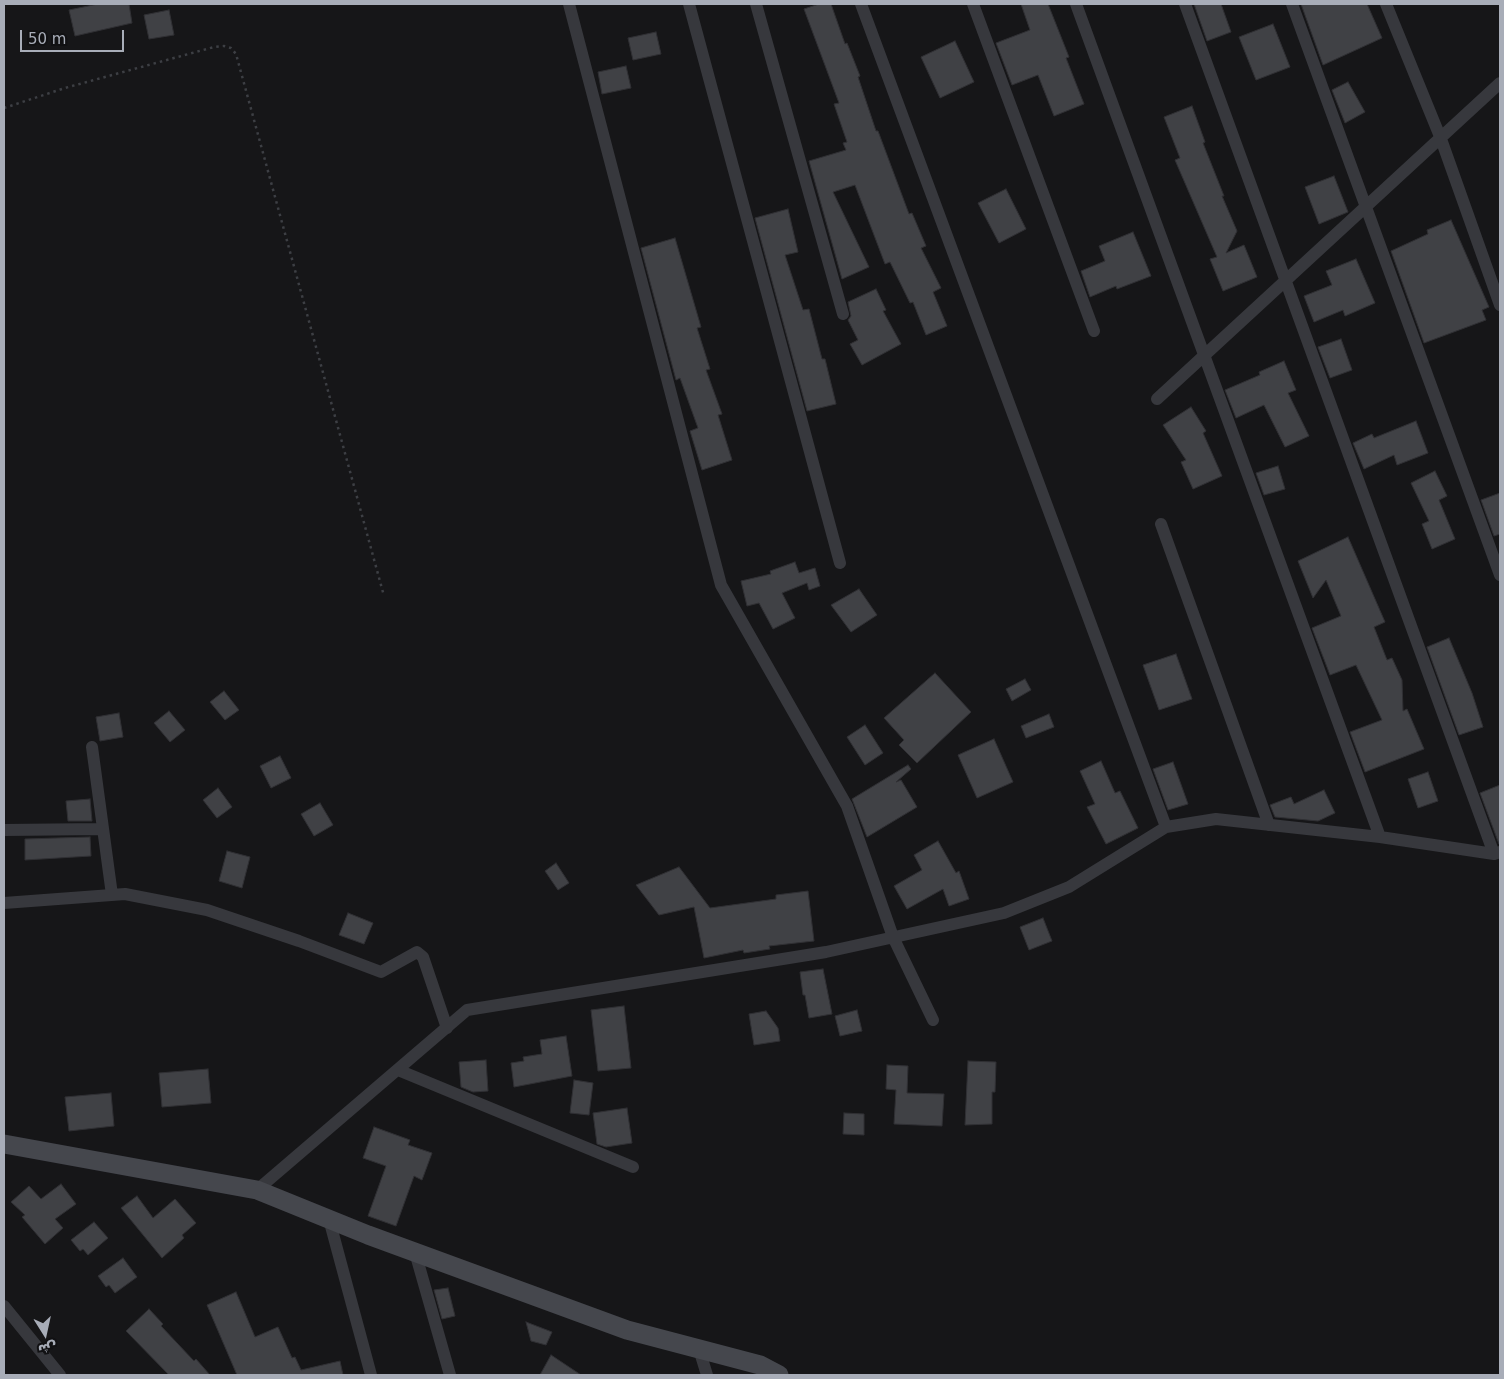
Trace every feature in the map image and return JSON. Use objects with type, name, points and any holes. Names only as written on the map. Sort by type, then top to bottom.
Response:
[{"type":"street","points":[[569,4],[721,584],[847,806],[894,937],[933,1020]]},
{"type":"street","points":[[689,4],[840,563]]},
{"type":"street","points":[[756,4],[843,314]]},
{"type":"street","points":[[861,4],[1166,827]]},
{"type":"street","points":[[972,4],[1094,331]]},
{"type":"street","points":[[1076,4],[1380,837]]},
{"type":"street","points":[[257,1190],[467,1010],[826,952],[1004,913],[1069,887],[1166,827],[1216,819],[1380,837],[1497,853],[1185,4]]},
{"type":"street","points":[[1292,4],[1500,575]]},
{"type":"street","points":[[1386,4],[1441,139],[1500,305]]},
{"type":"street","points":[[1157,399],[1500,83]]},
{"type":"street","points":[[1161,524],[1269,825]]},
{"type":"street","points":[[92,747],[112,895]]},
{"type":"street","points":[[4,830],[103,829]]},
{"type":"street","points":[[4,903],[125,894],[206,910],[299,941],[381,972],[417,952],[423,957],[447,1028]]},
{"type":"street","points":[[398,1070],[633,1167]]},
{"type":"street","points":[[4,1144],[257,1190],[415,1252],[627,1330],[760,1365],[779,1375]]},
{"type":"street","points":[[329,1219],[371,1375]]},
{"type":"street","points":[[415,1252],[450,1375]]},
{"type":"street","points":[[4,1306],[55,1373]]},
{"type":"street","points":[[699,1349],[707,1375]]},
{"type":"path","points":[[4,108],[64,88],[214,47],[224,46],[231,48],[236,54],[384,596]]},
{"type":"building","points":[[98,4],[129,4],[132,23],[75,36],[69,10]]},
{"type":"building","points":[[819,4],[831,4],[845,44],[847,43],[860,76],[858,77],[876,131],[878,131],[909,214],[912,213],[926,246],[921,248],[941,288],[933,292],[947,326],[926,335],[913,302],[910,303],[890,262],[885,264],[855,185],[833,192],[869,267],[842,279],[809,161],[846,150],[843,143],[847,142],[834,104],[839,103],[804,9]]},
{"type":"building","points":[[1021,4],[1048,4],[1069,57],[1066,58],[1084,104],[1054,116],[1038,75],[1012,85],[996,43],[1030,30]]},
{"type":"building","points":[[1194,4],[1221,4],[1231,32],[1207,41]]},
{"type":"building","points":[[1301,4],[1367,4],[1382,38],[1323,65]]},
{"type":"building","points":[[169,10],[174,35],[149,39],[144,15]]},
{"type":"building","points":[[1273,24],[1290,67],[1256,80],[1239,37]]},
{"type":"building","points":[[656,32],[661,54],[633,60],[628,38]]},
{"type":"building","points":[[955,41],[974,82],[940,98],[921,57]]},
{"type":"building","points":[[626,66],[631,88],[602,94],[598,72]]},
{"type":"building","points":[[1348,82],[1365,112],[1345,123],[1332,90]]},
{"type":"building","points":[[1192,106],[1205,142],[1203,143],[1224,196],[1222,196],[1237,231],[1226,253],[1244,245],[1257,277],[1223,291],[1210,259],[1217,257],[1175,160],[1180,158],[1164,117]]},
{"type":"building","points":[[1334,176],[1348,212],[1319,224],[1305,187]]},
{"type":"building","points":[[1006,189],[1026,229],[999,243],[978,203]]},
{"type":"building","points":[[788,209],[798,252],[785,255],[803,310],[809,309],[822,359],[825,359],[836,404],[807,411],[755,218]]},
{"type":"building","points":[[1451,220],[1489,307],[1482,310],[1486,320],[1424,343],[1391,251],[1428,234],[1427,230]]},
{"type":"building","points":[[1133,232],[1151,276],[1117,289],[1116,286],[1090,297],[1081,271],[1105,261],[1099,246]]},
{"type":"building","points":[[675,238],[701,327],[697,328],[710,369],[706,370],[722,414],[718,415],[732,460],[702,470],[690,431],[698,428],[680,378],[676,380],[641,248]]},
{"type":"building","points":[[1356,259],[1375,303],[1345,316],[1343,310],[1314,322],[1304,296],[1332,285],[1326,271]]},
{"type":"building","points":[[876,289],[886,310],[883,311],[901,344],[862,365],[850,344],[858,340],[848,320],[851,316],[848,302]]},
{"type":"building","points":[[1341,339],[1352,370],[1330,378],[1318,347]]},
{"type":"building","points":[[1284,361],[1296,390],[1288,393],[1309,436],[1285,447],[1264,405],[1236,418],[1225,390],[1260,375],[1259,372]]},
{"type":"building","points":[[1191,407],[1206,431],[1203,433],[1222,476],[1193,489],[1181,462],[1186,460],[1163,425]]},
{"type":"building","points":[[1416,421],[1428,453],[1397,465],[1394,455],[1364,469],[1353,443],[1372,434],[1374,438]]},
{"type":"building","points":[[1278,466],[1285,489],[1264,495],[1256,473]]},
{"type":"building","points":[[1435,471],[1447,496],[1439,500],[1455,539],[1432,549],[1422,524],[1429,521],[1411,483]]},
{"type":"building","points":[[1500,493],[1500,534],[1494,536],[1481,500]]},
{"type":"building","points":[[1348,537],[1385,622],[1374,627],[1387,660],[1392,658],[1402,680],[1403,711],[1407,709],[1424,749],[1365,772],[1350,732],[1382,720],[1356,665],[1330,675],[1312,628],[1341,616],[1326,580],[1313,598],[1298,561]]},
{"type":"building","points":[[795,562],[799,573],[815,568],[820,586],[809,590],[807,583],[782,593],[795,618],[773,629],[759,603],[747,606],[741,581],[771,574],[770,571]]},
{"type":"building","points":[[859,589],[877,615],[851,632],[831,605]]},
{"type":"building","points":[[1449,638],[1472,693],[1483,727],[1459,735],[1427,647]]},
{"type":"building","points":[[1176,654],[1192,699],[1159,710],[1143,665]]},
{"type":"building","points":[[935,673],[971,712],[917,763],[899,745],[904,740],[884,718]]},
{"type":"building","points":[[1025,679],[1031,690],[1012,701],[1006,689]]},
{"type":"building","points":[[224,691],[239,710],[225,720],[210,702]]},
{"type":"building","points":[[169,711],[185,730],[170,742],[154,723]]},
{"type":"building","points":[[119,713],[123,737],[100,741],[96,717]]},
{"type":"building","points":[[1049,714],[1054,727],[1026,738],[1021,726]]},
{"type":"building","points":[[865,725],[883,753],[865,765],[847,737]]},
{"type":"building","points":[[994,739],[1013,782],[977,798],[958,755]]},
{"type":"building","points":[[280,756],[291,778],[271,788],[260,766]]},
{"type":"building","points":[[1101,761],[1115,793],[1120,791],[1138,828],[1106,844],[1087,807],[1095,804],[1080,771]]},
{"type":"building","points":[[1173,762],[1188,804],[1168,810],[1153,769]]},
{"type":"building","points":[[908,765],[911,769],[896,782],[901,780],[917,807],[867,837],[852,799]]},
{"type":"building","points":[[1428,772],[1438,801],[1418,808],[1408,779]]},
{"type":"building","points":[[1500,785],[1500,844],[1499,844],[1480,793]]},
{"type":"building","points":[[218,788],[232,807],[217,818],[203,800]]},
{"type":"building","points":[[1324,790],[1335,813],[1318,821],[1275,817],[1270,805],[1291,797],[1294,804]]},
{"type":"building","points":[[90,799],[92,821],[68,821],[66,801]]},
{"type":"building","points":[[320,803],[333,825],[314,836],[301,814]]},
{"type":"building","points":[[90,837],[91,856],[25,860],[25,839]]},
{"type":"building","points":[[938,841],[956,873],[959,871],[969,899],[949,906],[943,889],[907,909],[894,886],[922,870],[914,855]]},
{"type":"building","points":[[227,851],[250,857],[242,888],[219,881]]},
{"type":"building","points":[[556,863],[569,883],[558,890],[545,871]]},
{"type":"building","points":[[679,867],[710,908],[776,899],[776,895],[808,891],[814,941],[769,946],[770,949],[744,953],[743,950],[704,958],[694,907],[659,915],[636,885]]},
{"type":"building","points":[[348,913],[373,923],[364,944],[339,935]]},
{"type":"building","points":[[1043,918],[1052,941],[1029,950],[1020,927]]},
{"type":"building","points":[[823,969],[832,1014],[809,1018],[800,972]]},
{"type":"building","points":[[624,1006],[631,1068],[598,1071],[591,1010]]},
{"type":"building","points":[[857,1010],[862,1031],[840,1036],[835,1016]]},
{"type":"building","points":[[766,1011],[778,1028],[780,1041],[754,1045],[749,1014]]},
{"type":"building","points":[[566,1036],[572,1076],[514,1087],[511,1063],[524,1061],[523,1057],[542,1054],[540,1040]]},
{"type":"building","points":[[486,1060],[488,1091],[473,1092],[461,1087],[459,1062]]},
{"type":"building","points":[[968,1061],[996,1062],[995,1092],[992,1092],[992,1124],[965,1125]]},
{"type":"building","points":[[887,1065],[908,1066],[907,1093],[944,1094],[942,1126],[894,1124],[896,1090],[886,1089]]},
{"type":"building","points":[[208,1069],[211,1103],[162,1107],[159,1073]]},
{"type":"building","points":[[574,1080],[593,1083],[589,1115],[570,1113]]},
{"type":"building","points":[[111,1093],[114,1126],[69,1131],[65,1097]]},
{"type":"building","points":[[627,1108],[632,1143],[606,1147],[597,1144],[593,1113]]},
{"type":"building","points":[[844,1113],[864,1114],[864,1135],[843,1134]]},
{"type":"building","points":[[374,1127],[410,1140],[408,1145],[432,1153],[422,1180],[414,1176],[396,1226],[368,1216],[386,1166],[363,1158]]},
{"type":"building","points":[[61,1184],[76,1204],[55,1219],[63,1228],[45,1244],[22,1217],[25,1215],[11,1202],[29,1186],[41,1199]]},
{"type":"building","points":[[137,1196],[153,1218],[175,1199],[196,1223],[182,1235],[184,1238],[162,1258],[121,1208]]},
{"type":"building","points":[[94,1222],[108,1238],[88,1255],[83,1249],[80,1251],[71,1240]]},
{"type":"building","points":[[123,1258],[137,1277],[115,1293],[109,1285],[106,1287],[98,1276]]},
{"type":"building","points":[[448,1288],[455,1316],[442,1319],[434,1290]]},
{"type":"building","points":[[236,1292],[255,1337],[278,1327],[292,1358],[295,1357],[301,1370],[340,1361],[343,1375],[237,1375],[207,1305]]},
{"type":"building","points":[[149,1309],[163,1324],[161,1326],[210,1375],[169,1375],[126,1331]]},
{"type":"building","points":[[526,1322],[552,1332],[546,1345],[531,1341]]},
{"type":"building","points":[[551,1355],[581,1375],[540,1375]]}]
